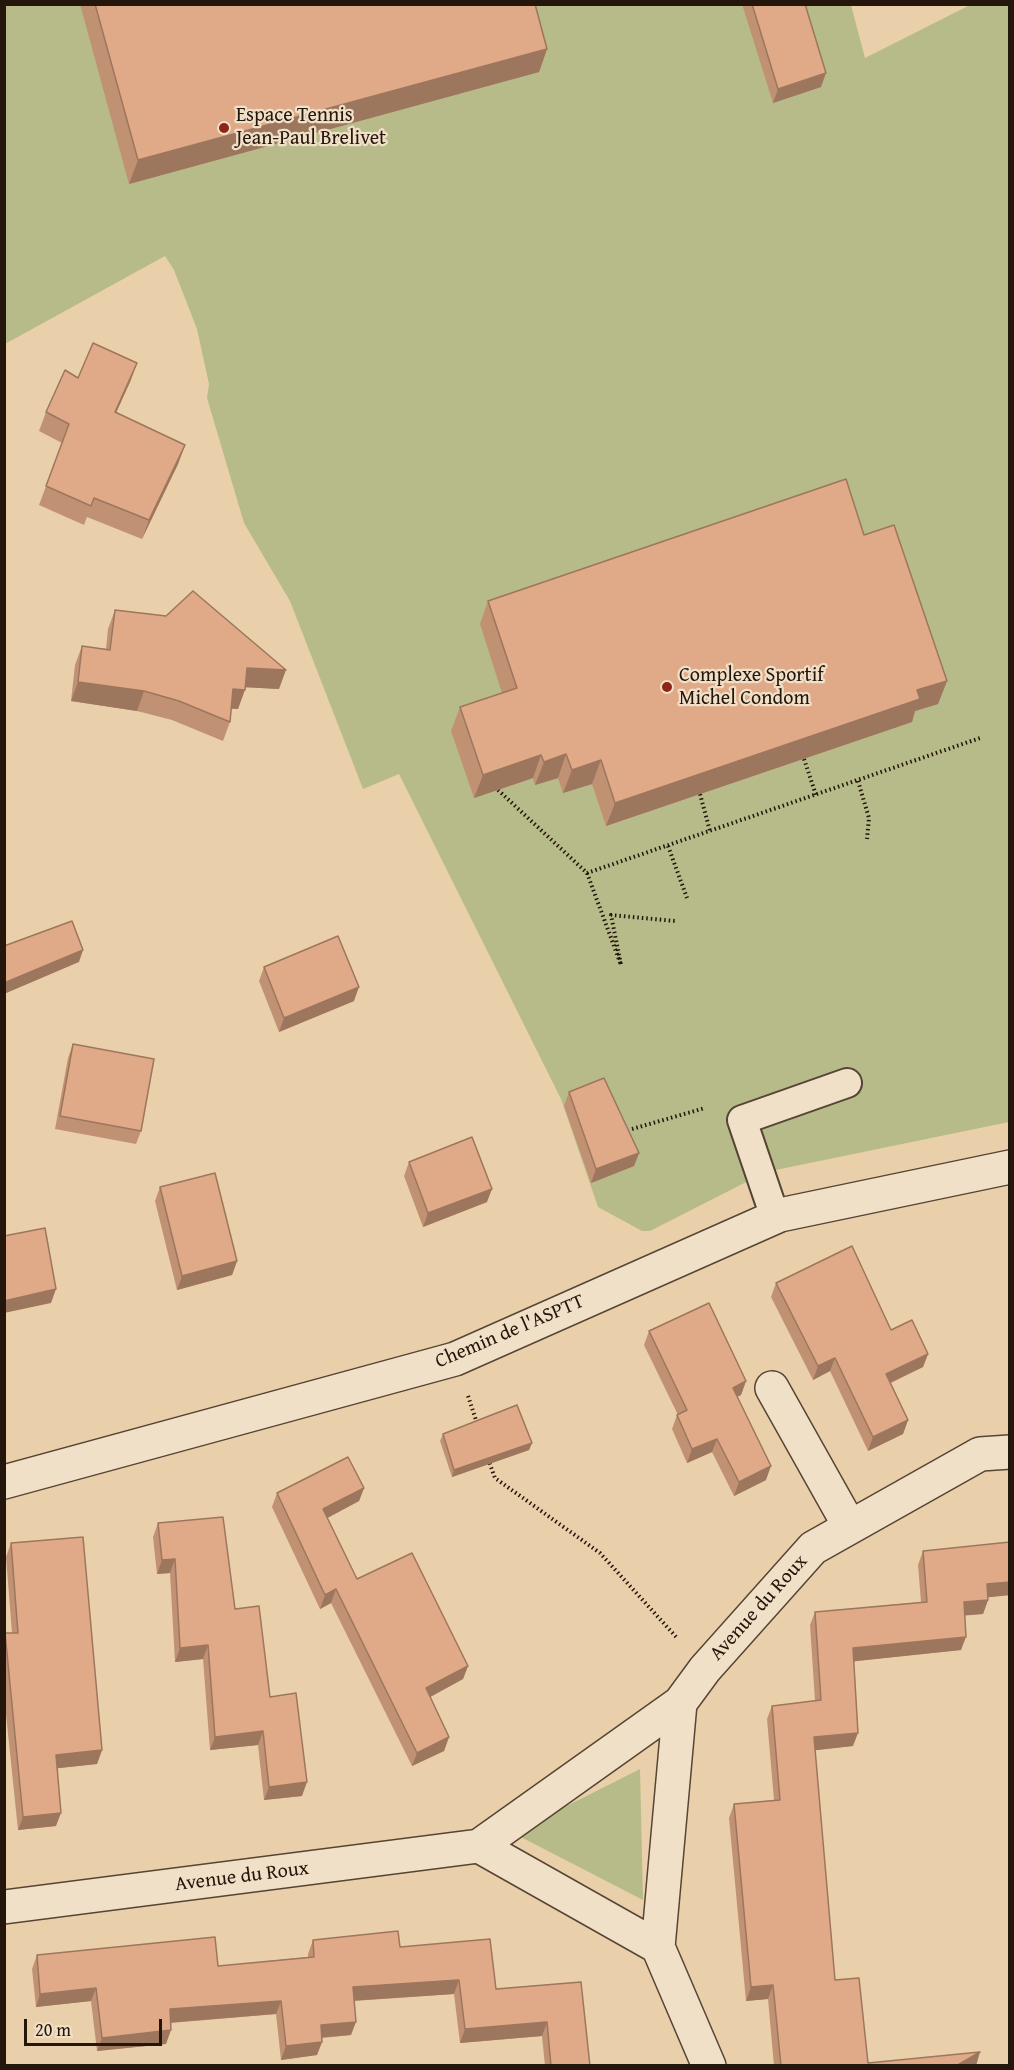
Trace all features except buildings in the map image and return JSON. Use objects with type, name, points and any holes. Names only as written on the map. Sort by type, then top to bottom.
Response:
[{"type":"street","name":"Chemin de l'ASPTT","points":[[4,1482],[455,1359],[774,1217],[1010,1167]]},
{"type":"street","points":[[772,1388],[850,1527]]},
{"type":"street","name":"Avenue du Roux","points":[[4,1907],[479,1846],[680,1703],[705,1669],[813,1548],[980,1454],[1010,1452]]},
{"type":"street","points":[[680,1703],[658,1947],[709,2066]]},
{"type":"street","points":[[479,1846],[658,1947]]},
{"type":"lane","points":[[774,1217],[742,1120],[847,1083]]},
{"type":"path","points":[[587,873],[980,738]]},
{"type":"path","points":[[804,759],[816,795]]},
{"type":"path","points":[[858,781],[869,818],[867,839]]},
{"type":"path","points":[[498,790],[587,873],[621,965],[611,915],[675,921]]},
{"type":"path","points":[[700,794],[710,831]]},
{"type":"path","points":[[668,846],[687,898]]},
{"type":"path","points":[[632,1130],[712,1106]]},
{"type":"path","points":[[455,1359],[477,1424]]},
{"type":"path","points":[[488,1457],[495,1478],[600,1553],[705,1669]]},
{"type":"green space","name":"Complexe Sportif Michel Condom","points":[[4,5],[851,5],[865,58],[970,5],[1009,5],[1009,1122],[766,1172],[650,1231],[642,1231],[598,1207],[561,1099],[399,774],[363,789],[290,601],[244,523],[207,398],[209,384],[197,329],[174,270],[165,256],[5,344]]},
{"type":"green space","points":[[640,1769],[643,1900],[513,1833]]},
{"type":"place","name":"Espace Tennis Jean-Paul Brelivet","points":[[224,128]]},
{"type":"place","name":"Complexe Sportif Michel Condom","points":[[667,687]]}]
